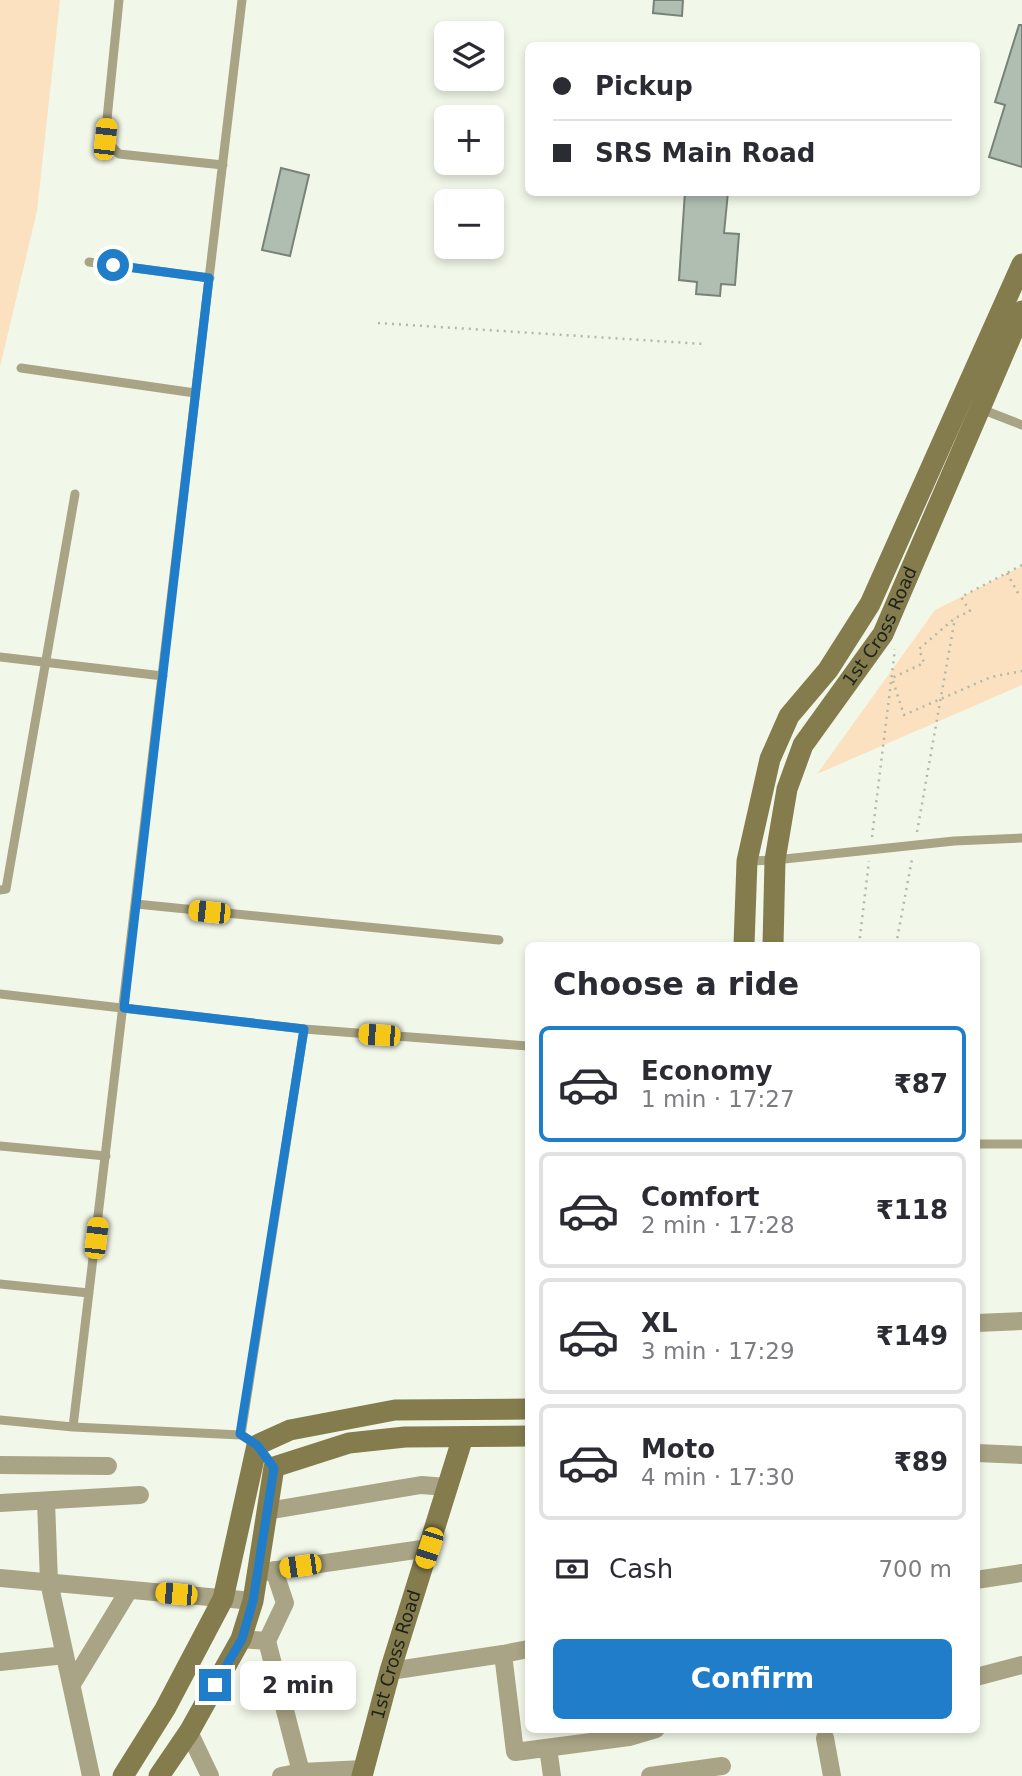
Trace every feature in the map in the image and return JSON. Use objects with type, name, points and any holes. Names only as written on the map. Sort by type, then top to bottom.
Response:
[{"type":"street","points":[[744,942],[747,861],[770,758],[789,716],[828,670],[870,604],[1022,264]]},
{"type":"street","name":"1st Cross Road","points":[[773,942],[775,860],[788,789],[803,745],[883,634],[1022,311]]},
{"type":"street","points":[[980,1323],[1022,1321]]},
{"type":"street","points":[[122,1776],[165,1709],[223,1599],[248,1440],[395,1410],[525,1409]]},
{"type":"street","points":[[159,1776],[189,1732],[242,1639],[253,1601],[266,1571],[267,1511],[274,1468],[349,1443],[405,1437],[525,1436]]},
{"type":"street","name":"1st Cross Road","points":[[363,1773],[390,1671],[463,1437]]},
{"type":"street","points":[[980,1453],[1022,1455]]},
{"type":"street","points":[[0,1465],[107,1466]]},
{"type":"street","points":[[267,1511],[421,1485],[447,1487]]},
{"type":"street","points":[[0,1503],[139,1495]]},
{"type":"street","points":[[46,1502],[49,1582],[92,1776]]},
{"type":"street","points":[[266,1571],[429,1548]]},
{"type":"street","points":[[266,1571],[285,1603],[267,1641],[301,1772]]},
{"type":"street","points":[[980,1579],[1022,1573]]},
{"type":"street","points":[[0,1578],[253,1601]]},
{"type":"street","points":[[72,1684],[129,1590]]},
{"type":"street","points":[[242,1639],[267,1641]]},
{"type":"street","points":[[390,1671],[525,1650]]},
{"type":"street","points":[[503,1654],[515,1752],[554,1741],[629,1737],[642,1733]]},
{"type":"street","points":[[0,1662],[65,1655]]},
{"type":"street","points":[[980,1676],[1022,1665]]},
{"type":"street","points":[[189,1732],[210,1776]]},
{"type":"street","points":[[825,1738],[832,1776]]},
{"type":"street","points":[[552,1776],[554,1741]]},
{"type":"street","points":[[650,1776],[722,1766]]},
{"type":"street","points":[[281,1776],[301,1772],[363,1773]]},
{"type":"lane","points":[[119,0],[105,139],[119,154],[223,166]]},
{"type":"lane","points":[[73,1427],[242,0]]},
{"type":"lane","points":[[89,261],[209,278]]},
{"type":"lane","points":[[21,368],[195,393]]},
{"type":"lane","points":[[961,400],[1022,425]]},
{"type":"lane","points":[[0,890],[6,889],[75,494]]},
{"type":"lane","points":[[0,657],[163,676]]},
{"type":"lane","points":[[747,861],[954,841],[1022,838]]},
{"type":"lane","points":[[136,904],[499,940]]},
{"type":"lane","points":[[0,994],[304,1029],[525,1046]]},
{"type":"lane","points":[[248,1440],[304,1029]]},
{"type":"lane","points":[[980,1144],[1022,1144]]},
{"type":"lane","points":[[0,1146],[106,1156]]},
{"type":"lane","points":[[0,1284],[89,1293]]},
{"type":"lane","points":[[0,1420],[248,1440],[274,1468]]},
{"type":"path","points":[[378,323],[704,344]]},
{"type":"path","points":[[1022,565],[961,597],[970,611],[955,618],[919,649],[924,663],[892,678],[904,715],[990,677],[1022,671]]},
{"type":"path","points":[[1007,573],[1019,595]]},
{"type":"path","points":[[916,836],[955,618]]},
{"type":"path","points":[[872,838],[896,637]]},
{"type":"path","points":[[897,942],[914,850]]},
{"type":"path","points":[[859,942],[870,851]]},
{"type":"shaded area","points":[[0,0],[60,0],[37,211],[0,367]]},
{"type":"shaded area","points":[[1022,566],[1022,685],[817,774],[935,610]]},
{"type":"building","points":[[654,0],[683,0],[682,16],[653,13]]},
{"type":"building","points":[[1019,25],[1022,25],[1022,167],[989,157],[1005,105],[995,102]]},
{"type":"building","points":[[281,168],[309,175],[290,256],[262,250]]},
{"type":"building","points":[[685,196],[728,196],[724,233],[739,234],[735,285],[721,284],[720,296],[696,294],[697,282],[679,280]]},
{"type":"route","points":[[113,265],[209,278],[124,1008],[304,1029],[240,1434],[257,1445],[274,1468],[253,1601],[242,1639],[215,1685]]}]
